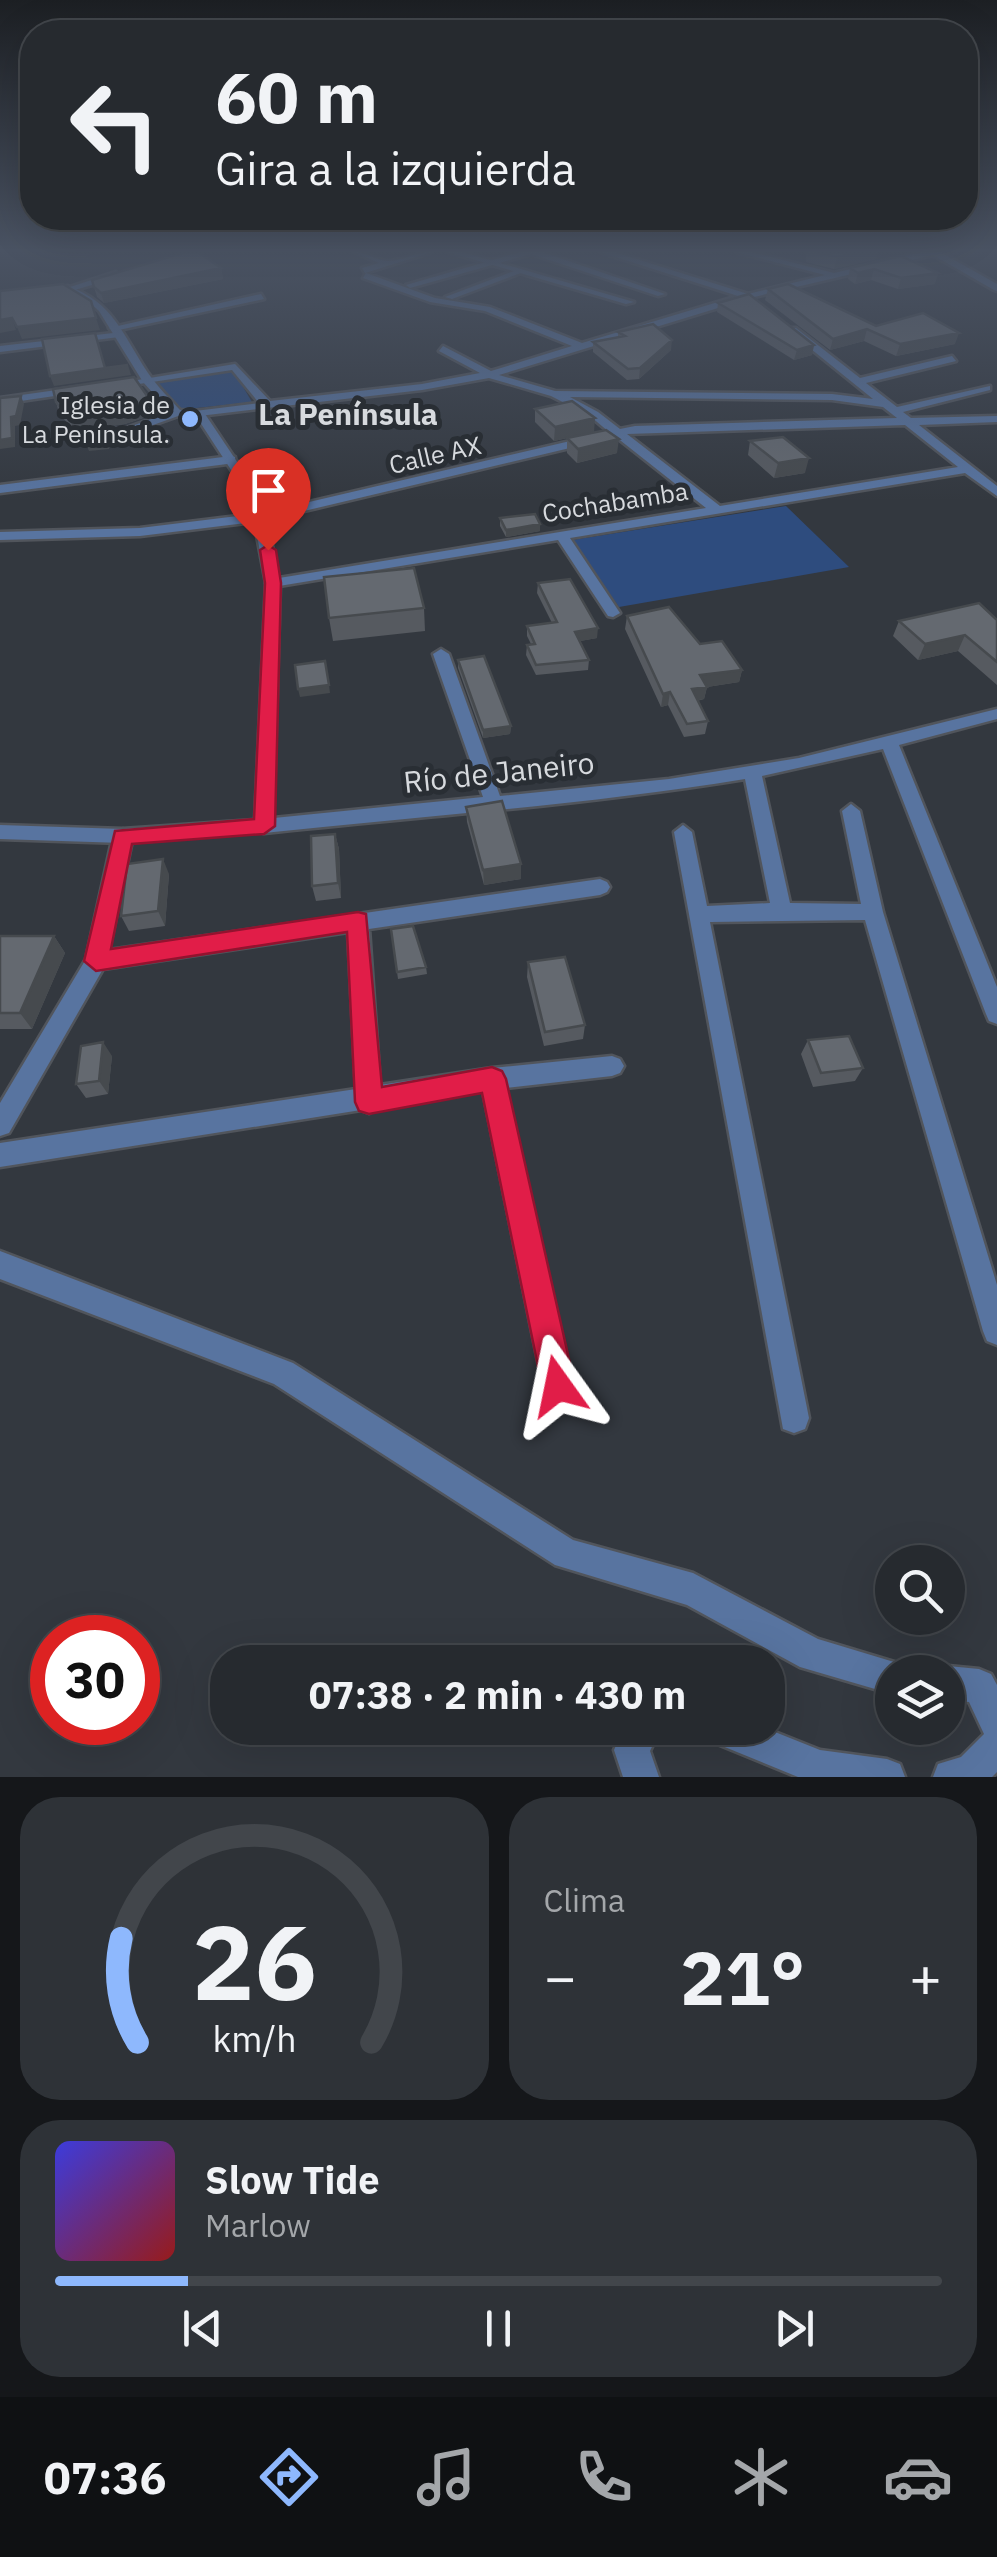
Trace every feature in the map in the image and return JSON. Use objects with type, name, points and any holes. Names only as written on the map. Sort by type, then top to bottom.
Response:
[{"type":"street","points":[[0,350],[92,335]]},
{"type":"street","points":[[118,335],[146,380],[177,413]]},
{"type":"street","points":[[552,335],[580,346]]},
{"type":"street","points":[[78,436],[128,431],[177,413],[491,374],[617,335]]},
{"type":"street","points":[[801,335],[997,492]]},
{"type":"street","points":[[442,349],[518,386],[556,394],[832,397],[894,407],[986,388]]},
{"type":"street","points":[[862,382],[952,359]]},
{"type":"street","points":[[108,386],[235,367],[266,404]]},
{"type":"street","points":[[0,401],[88,388]]},
{"type":"street","points":[[556,394],[616,432],[716,508]]},
{"type":"street","points":[[199,413],[231,460],[262,517],[273,583],[264,826]]},
{"type":"street","name":"Calle AX","points":[[0,536],[140,532],[262,517],[616,432],[673,426],[997,419]]},
{"type":"street","points":[[0,490],[231,460]]},
{"type":"street","name":"Cochabamba","points":[[273,583],[966,469]]},
{"type":"street","points":[[561,534],[614,613]]},
{"type":"street","points":[[442,654],[494,804]]},
{"type":"street","name":"Río de Janeiro","points":[[0,832],[122,836],[494,804],[752,772],[997,714]]},
{"type":"street","points":[[889,742],[997,1014]]},
{"type":"street","points":[[752,772],[782,911]]},
{"type":"street","points":[[851,811],[873,912],[997,1330]]},
{"type":"street","points":[[683,832],[794,1418]]},
{"type":"street","points":[[0,1125],[96,961],[122,836]]},
{"type":"street","points":[[96,961],[600,887]]},
{"type":"street","points":[[701,914],[873,912]]},
{"type":"street","points":[[358,921],[369,1102]]},
{"type":"street","points":[[0,1155],[369,1102],[492,1079],[612,1066]]},
{"type":"street","points":[[492,1079],[558,1386]]},
{"type":"street","points":[[0,1264],[283,1373],[566,1554],[693,1590],[812,1655],[875,1673]]},
{"type":"street","points":[[965,1685],[979,1686],[997,1722]]},
{"type":"street","points":[[634,1745],[632,1750],[642,1777]]},
{"type":"street","points":[[764,1745],[820,1768],[887,1777]]},
{"type":"street","points":[[951,1777],[971,1773],[997,1746]]},
{"type":"shaded area","points":[[233,370],[252,402],[178,410],[156,381]]},
{"type":"shaded area","points":[[786,506],[849,567],[619,607],[572,540]]},
{"type":"building","points":[[96,335],[105,368],[128,365],[50,376],[42,339]]},
{"type":"building","points":[[666,335],[672,340],[640,368],[628,369],[593,342]]},
{"type":"building","points":[[772,335],[801,335],[814,345],[797,350]]},
{"type":"building","points":[[880,335],[949,335],[900,344]]},
{"type":"building","points":[[134,377],[152,403],[122,413],[70,420],[56,402],[53,389]]},
{"type":"building","points":[[21,396],[16,416],[11,417],[12,438],[0,440],[0,398]]},
{"type":"building","points":[[572,401],[595,418],[555,427],[535,409]]},
{"type":"building","points":[[606,430],[619,439],[578,449],[567,438]]},
{"type":"building","points":[[108,432],[107,442],[86,444],[80,435]]},
{"type":"building","points":[[783,437],[809,458],[778,463],[750,441]]},
{"type":"building","points":[[535,514],[540,524],[506,530],[500,518]]},
{"type":"building","points":[[414,568],[424,608],[329,618],[324,577]]},
{"type":"building","points":[[570,579],[598,628],[575,632],[589,660],[536,665],[527,645],[535,644],[527,626],[557,622],[538,583]]},
{"type":"building","points":[[979,603],[997,620],[997,662],[965,635],[925,644],[899,621]]},
{"type":"building","points":[[669,607],[700,644],[722,641],[742,670],[700,675],[707,687],[692,689],[708,721],[687,724],[670,692],[663,694],[627,616]]},
{"type":"building","points":[[484,656],[511,726],[483,730],[458,660]]},
{"type":"building","points":[[325,661],[329,685],[298,689],[295,665]]},
{"type":"building","points":[[502,801],[521,864],[483,870],[466,807]]},
{"type":"building","points":[[335,834],[338,883],[312,886],[311,836]]},
{"type":"building","points":[[163,859],[158,911],[121,916],[127,864]]},
{"type":"building","points":[[413,926],[426,967],[397,972],[391,929]]},
{"type":"building","points":[[0,936],[54,936],[20,1013],[0,1013]]},
{"type":"building","points":[[565,957],[585,1025],[545,1032],[528,962]]},
{"type":"building","points":[[849,1036],[863,1068],[821,1073],[808,1040]]},
{"type":"building","points":[[103,1042],[99,1081],[76,1084],[81,1046]]},
{"type":"place","name":"Iglesia de La Península.","points":[[190,419]]},
{"type":"district","name":"La Península","points":[[348,415]]},
{"type":"route","points":[[268,550],[273,583],[264,826],[122,836],[96,961],[358,921],[369,1102],[492,1079],[558,1386]]}]
